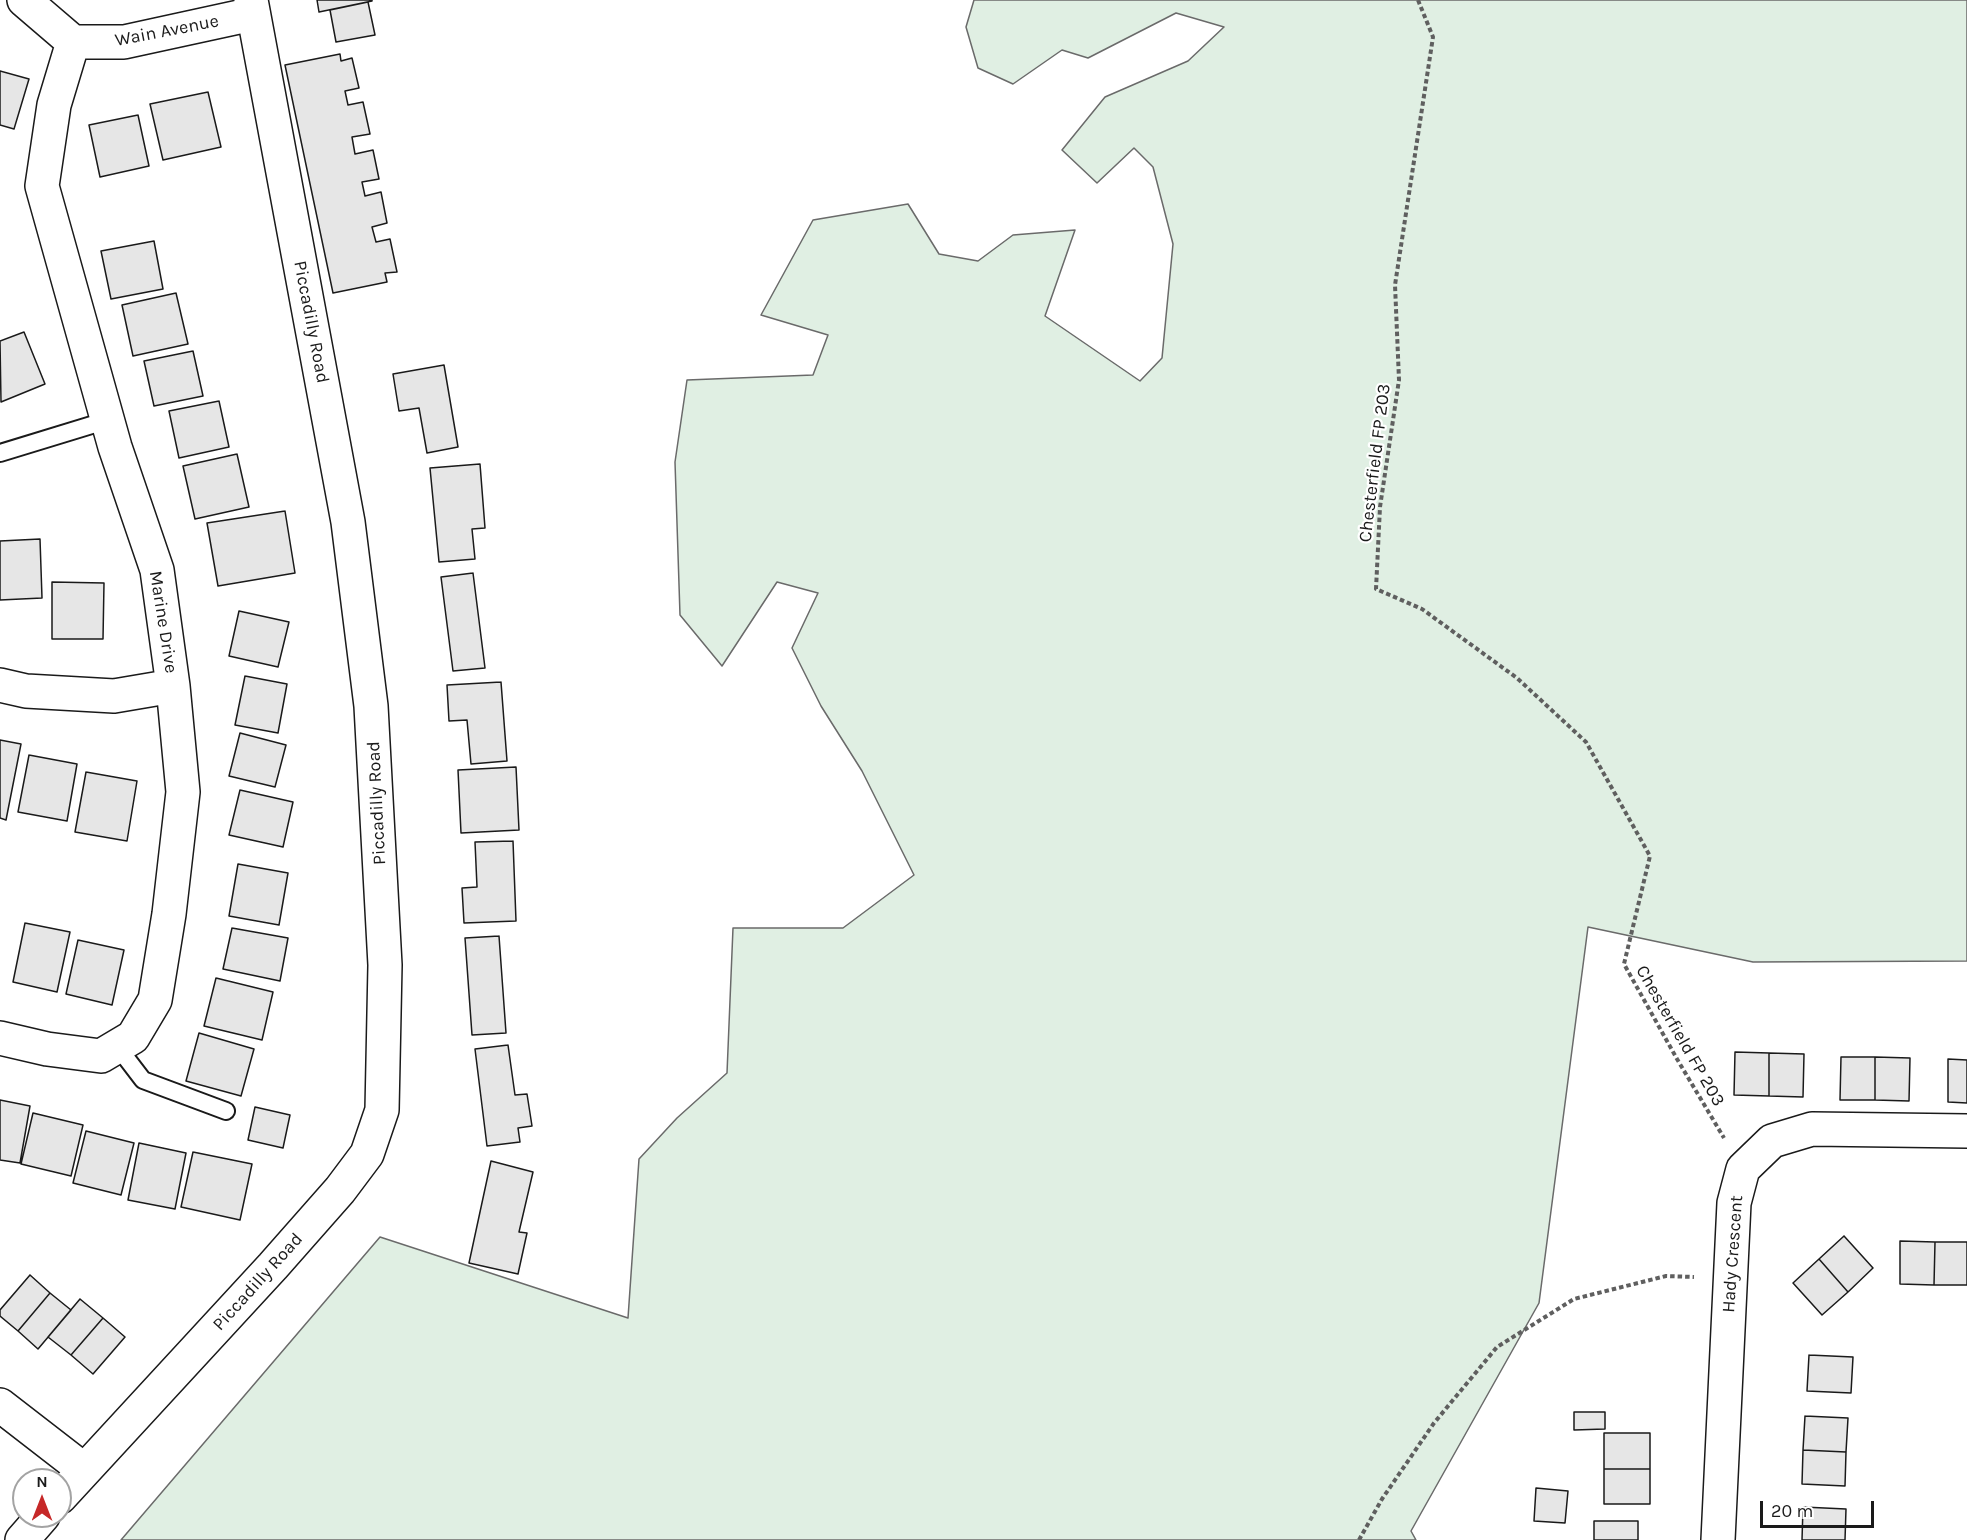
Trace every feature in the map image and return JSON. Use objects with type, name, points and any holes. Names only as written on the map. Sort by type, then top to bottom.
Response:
[{"type":"street","points":[[24,0],[73,42]]},
{"type":"street","name":"Wain Avenue","points":[[73,42],[124,42],[252,7]]},
{"type":"street","name":"Piccadilly Road","points":[[72,1484],[340,1190],[367,1154],[382,1110],[385,965],[371,706],[348,522],[252,7]]},
{"type":"street","name":"Marine Drive","points":[[0,1038],[47,1049],[101,1056],[133,1036],[155,1000],[183,792],[173,686],[157,570],[115,447],[42,186],[54,105],[73,42]]},
{"type":"street","points":[[0,684],[26,691],[114,696],[173,686]]},
{"type":"street","name":"Hady Crescent","points":[[1718,1540],[1734,1203],[1743,1169],[1772,1141],[1812,1129],[1967,1131]]},
{"type":"street","points":[[0,1405],[84,1470]]},
{"type":"street","points":[[22,1540],[32,1528]]},
{"type":"lane","points":[[0,453],[108,420]]},
{"type":"lane","points":[[117,1046],[143,1080],[226,1111]]},
{"type":"path","name":"Chesterfield FP 203","points":[[1418,0],[1433,37],[1395,285],[1399,380],[1380,507],[1376,589],[1422,609],[1517,678],[1586,742],[1650,856],[1623,964],[1743,1169]]},
{"type":"path","points":[[1359,1540],[1382,1499],[1434,1423],[1497,1347],[1574,1299],[1666,1276],[1731,1277]]},
{"type":"green space","points":[[974,0],[1967,0],[1967,961],[1753,962],[1588,927],[1539,1303],[1411,1531],[1416,1540],[121,1540],[380,1237],[628,1318],[639,1159],[677,1118],[727,1073],[733,928],[843,928],[914,875],[862,771],[821,706],[792,648],[818,593],[777,582],[722,666],[680,615],[675,462],[687,380],[813,375],[828,335],[761,315],[813,220],[908,204],[939,254],[978,261],[1013,235],[1075,230],[1045,316],[1140,381],[1162,358],[1173,244],[1153,167],[1134,148],[1097,183],[1062,150],[1105,97],[1188,61],[1224,27],[1176,13],[1088,58],[1062,50],[1013,84],[978,68],[966,27]]},
{"type":"building","points":[[317,0],[372,0],[372,1],[319,12]]},
{"type":"building","points":[[368,2],[375,35],[336,42],[330,10]]},
{"type":"building","points":[[340,54],[341,61],[352,58],[359,88],[345,91],[348,105],[363,102],[370,134],[352,137],[355,154],[373,150],[379,179],[362,182],[365,196],[381,192],[387,223],[372,227],[376,242],[390,239],[397,272],[385,273],[387,282],[333,293],[285,65]]},
{"type":"building","points":[[0,71],[29,79],[14,129],[0,125]]},
{"type":"building","points":[[208,92],[221,147],[163,160],[150,104]]},
{"type":"building","points":[[138,115],[149,166],[100,177],[89,125]]},
{"type":"building","points":[[154,241],[163,289],[111,299],[101,251]]},
{"type":"building","points":[[176,293],[188,344],[133,356],[122,305]]},
{"type":"building","points":[[24,332],[45,384],[1,402],[0,341]]},
{"type":"building","points":[[193,351],[203,396],[154,406],[144,361]]},
{"type":"building","points":[[444,365],[458,447],[427,453],[419,408],[399,411],[393,374]]},
{"type":"building","points":[[219,401],[229,447],[179,458],[169,411]]},
{"type":"building","points":[[237,454],[249,507],[195,519],[183,466]]},
{"type":"building","points":[[480,464],[485,528],[472,529],[475,559],[439,562],[430,468]]},
{"type":"building","points":[[285,511],[295,573],[218,586],[207,523]]},
{"type":"building","points":[[40,539],[42,598],[0,600],[0,541]]},
{"type":"building","points":[[473,573],[485,668],[453,671],[441,577]]},
{"type":"building","points":[[52,582],[104,583],[103,639],[52,639]]},
{"type":"building","points":[[239,611],[289,622],[278,667],[229,656]]},
{"type":"building","points":[[245,676],[287,684],[278,733],[235,725]]},
{"type":"building","points":[[501,682],[507,761],[471,764],[467,720],[449,721],[447,685]]},
{"type":"building","points":[[240,733],[286,745],[275,787],[229,776]]},
{"type":"building","points":[[0,740],[21,744],[6,820],[0,818]]},
{"type":"building","points":[[29,755],[77,764],[67,821],[18,812]]},
{"type":"building","points":[[516,767],[519,830],[461,833],[458,770]]},
{"type":"building","points":[[86,772],[137,781],[127,841],[75,832]]},
{"type":"building","points":[[240,790],[293,802],[283,847],[229,835]]},
{"type":"building","points":[[513,841],[516,921],[464,923],[462,888],[477,887],[475,842]]},
{"type":"building","points":[[238,864],[288,873],[279,925],[229,916]]},
{"type":"building","points":[[25,923],[70,932],[57,992],[13,982]]},
{"type":"building","points":[[232,928],[288,938],[280,981],[223,969]]},
{"type":"building","points":[[499,936],[506,1033],[472,1035],[465,938]]},
{"type":"building","points":[[78,940],[124,950],[112,1005],[66,994]]},
{"type":"building","points":[[216,978],[273,992],[262,1040],[204,1026]]},
{"type":"building","points":[[199,1033],[254,1049],[241,1096],[186,1081]]},
{"type":"building","points":[[508,1045],[515,1095],[527,1094],[532,1126],[518,1128],[520,1142],[487,1146],[475,1049]]},
{"type":"building","points":[[1735,1052],[1769,1053],[1769,1096],[1734,1095]]},
{"type":"building","points":[[1769,1053],[1804,1054],[1803,1097],[1769,1096]]},
{"type":"building","points":[[1841,1057],[1875,1057],[1875,1100],[1840,1100]]},
{"type":"building","points":[[1875,1057],[1910,1058],[1909,1101],[1875,1100]]},
{"type":"building","points":[[1948,1059],[1967,1060],[1967,1103],[1948,1102]]},
{"type":"building","points":[[0,1100],[30,1106],[20,1163],[0,1160]]},
{"type":"building","points":[[255,1107],[290,1115],[283,1148],[248,1140]]},
{"type":"building","points":[[33,1113],[83,1125],[71,1176],[21,1164]]},
{"type":"building","points":[[86,1131],[134,1143],[121,1195],[73,1183]]},
{"type":"building","points":[[139,1143],[186,1153],[175,1209],[128,1200]]},
{"type":"building","points":[[193,1152],[252,1164],[240,1220],[181,1207]]},
{"type":"building","points":[[491,1161],[533,1172],[519,1232],[527,1233],[518,1274],[469,1263]]},
{"type":"building","points":[[1844,1236],[1873,1268],[1848,1292],[1819,1259]]},
{"type":"building","points":[[1900,1241],[1935,1242],[1934,1285],[1900,1284]]},
{"type":"building","points":[[1935,1242],[1967,1242],[1967,1285],[1934,1285]]},
{"type":"building","points":[[1819,1259],[1848,1292],[1822,1315],[1793,1283]]},
{"type":"building","points":[[30,1275],[50,1293],[18,1331],[0,1316],[0,1310]]},
{"type":"building","points":[[50,1293],[71,1310],[38,1349],[18,1331]]},
{"type":"building","points":[[80,1299],[103,1318],[71,1355],[48,1337]]},
{"type":"building","points":[[103,1318],[125,1337],[93,1374],[71,1355]]},
{"type":"building","points":[[1809,1355],[1853,1357],[1851,1393],[1807,1391]]},
{"type":"building","points":[[1574,1412],[1605,1412],[1605,1429],[1574,1430]]},
{"type":"building","points":[[1805,1416],[1848,1418],[1846,1452],[1803,1450]]},
{"type":"building","points":[[1604,1433],[1650,1433],[1650,1469],[1604,1469]]},
{"type":"building","points":[[1803,1450],[1846,1452],[1845,1486],[1802,1484]]},
{"type":"building","points":[[1604,1469],[1650,1469],[1650,1504],[1604,1504]]},
{"type":"building","points":[[1536,1488],[1568,1491],[1565,1523],[1534,1521]]},
{"type":"building","points":[[1803,1507],[1846,1509],[1845,1540],[1802,1540]]},
{"type":"building","points":[[1594,1521],[1638,1521],[1638,1540],[1594,1540]]}]
